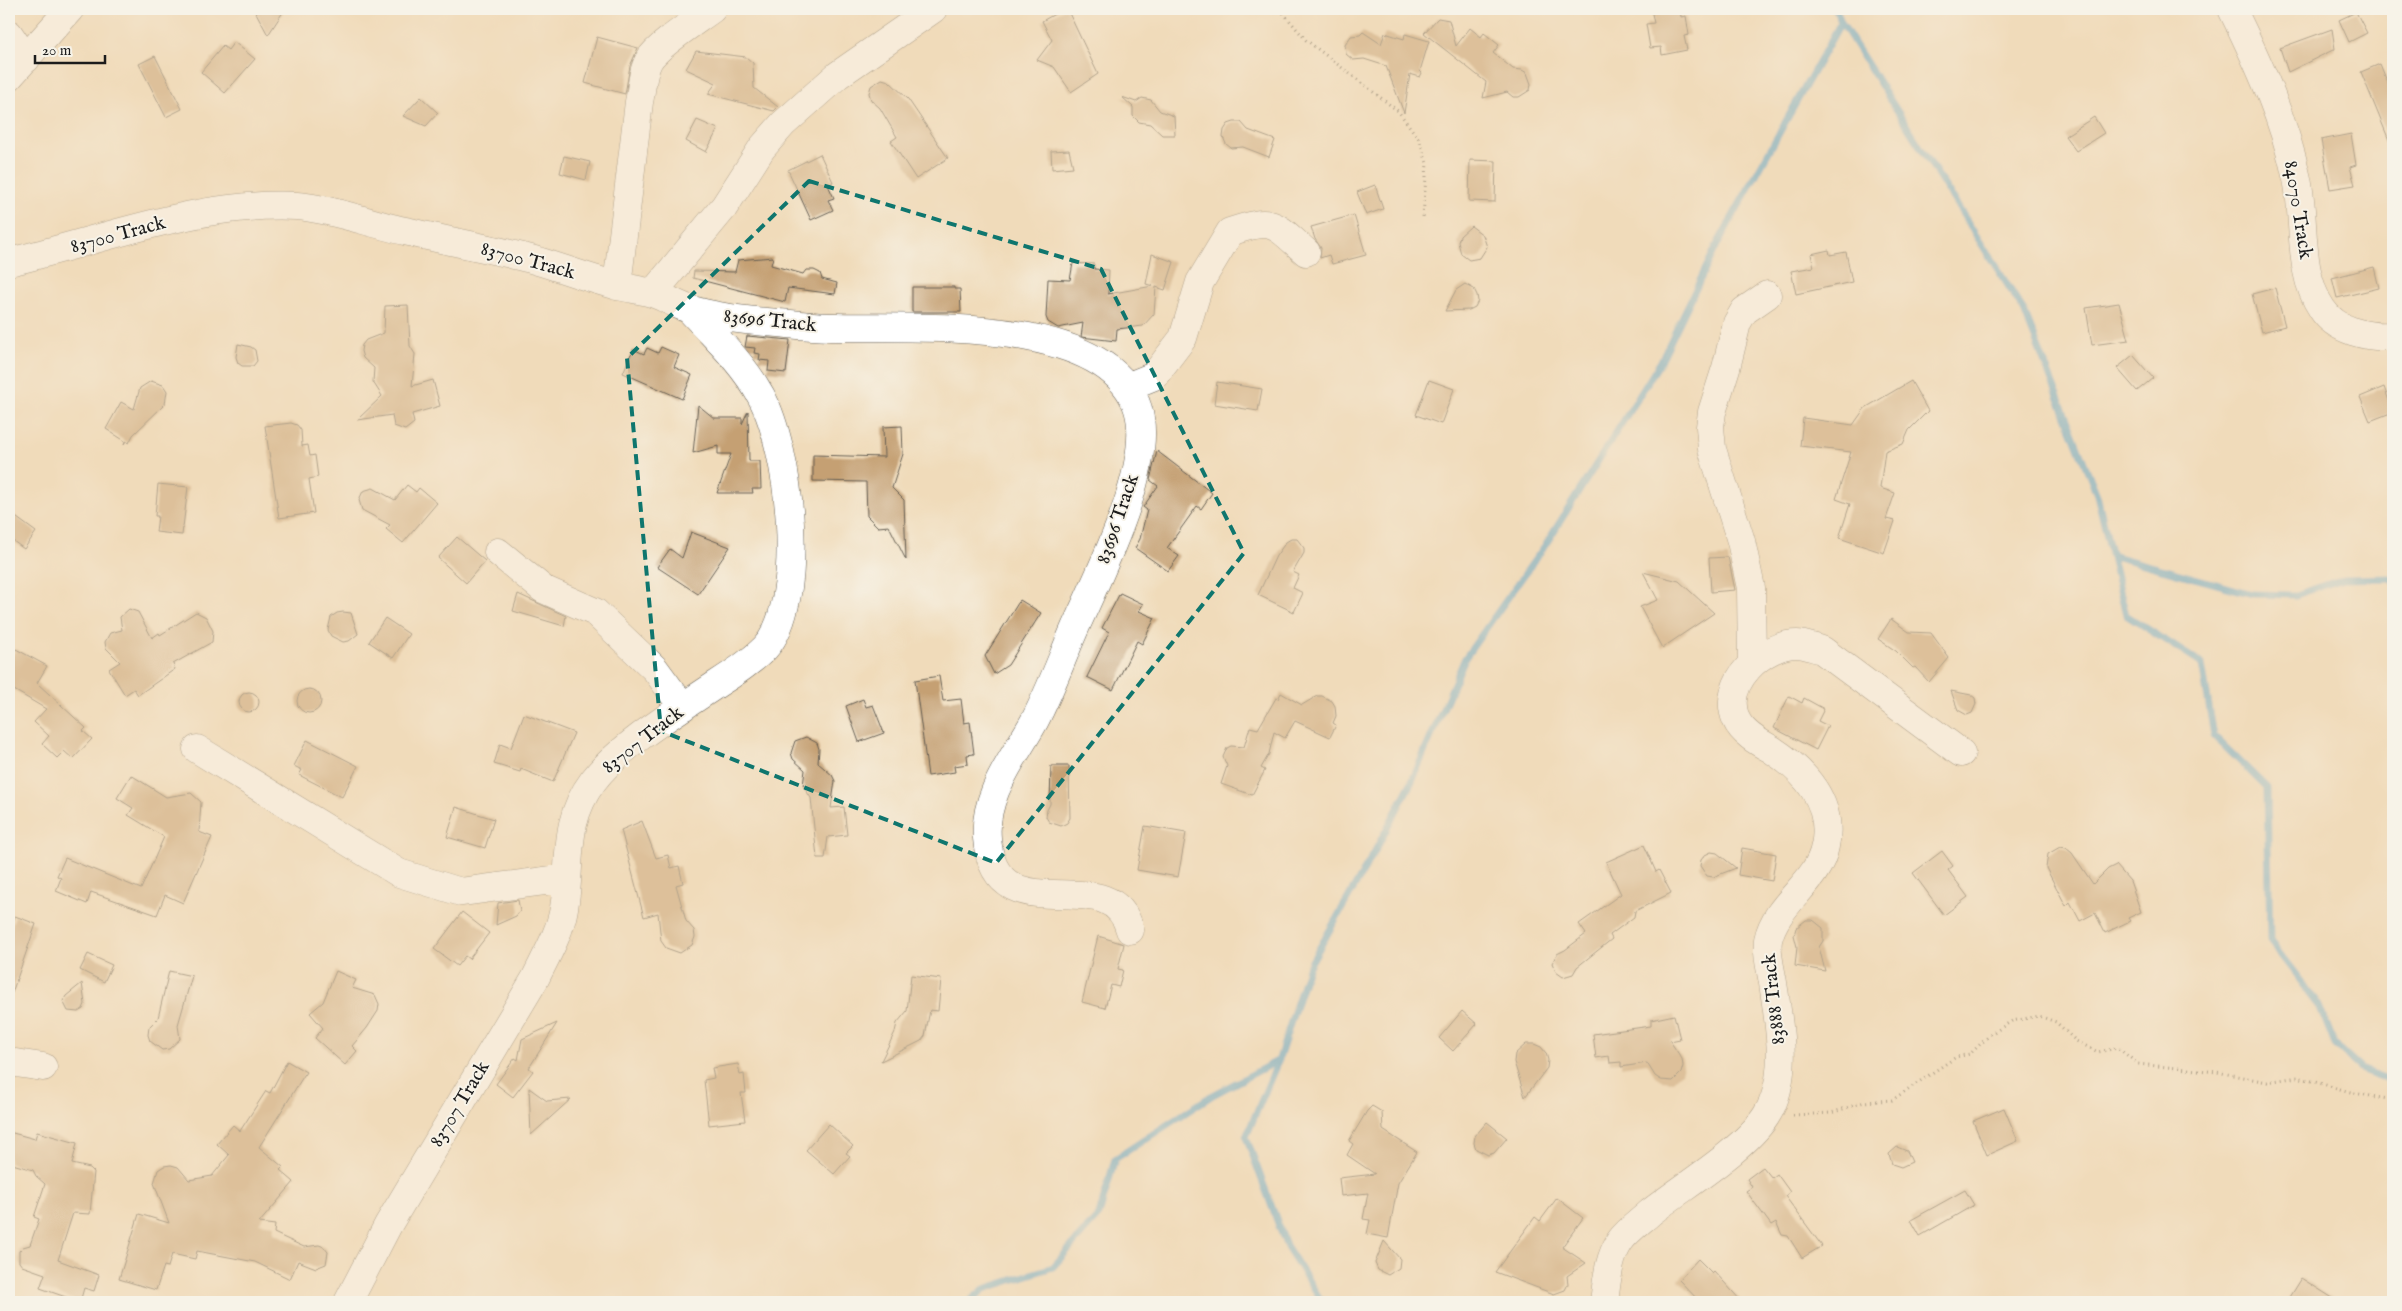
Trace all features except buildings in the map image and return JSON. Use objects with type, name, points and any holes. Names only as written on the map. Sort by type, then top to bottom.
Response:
[{"type":"street","points":[[17,68],[70,9]]},
{"type":"street","points":[[617,286],[639,102],[647,66],[657,50],[712,9]]},
{"type":"street","points":[[653,293],[724,207],[762,148],[783,124],[838,75],[933,9]]},
{"type":"street","name":"84070 Track","points":[[2232,9],[2280,116],[2298,180],[2306,260],[2311,289],[2322,310],[2335,324],[2352,331],[2383,337],[2393,336]]},
{"type":"street","points":[[9,34],[17,68]]},
{"type":"street","name":"83700 Track","points":[[9,262],[167,221],[211,212],[260,206],[303,206],[532,259],[617,286],[653,293]]},
{"type":"street","points":[[1127,387],[1154,376],[1183,338],[1200,282],[1230,232],[1255,223],[1275,225],[1306,252]]},
{"type":"street","name":"83696 Track","points":[[653,293],[689,309],[738,320],[832,327],[930,327],[1012,333],[1057,343],[1113,372],[1127,387],[1137,408],[1140,428],[1135,475],[1122,520],[1036,717],[994,794],[987,818],[986,835],[993,869],[1000,879],[1011,887],[1024,891],[1069,894],[1102,899],[1114,905],[1123,914],[1130,930]]},
{"type":"street","points":[[1752,662],[1750,588],[1741,541],[1712,449],[1710,428],[1712,412],[1726,368],[1737,323],[1744,311],[1767,295]]},
{"type":"street","name":"83707 Track","points":[[354,1300],[388,1225],[535,979],[554,941],[564,910],[568,840],[577,809],[592,781],[611,760],[683,707],[738,670],[765,648],[779,629],[784,610],[789,570],[789,506],[782,454],[773,424],[761,396],[742,368],[689,309]]},
{"type":"street","points":[[498,552],[542,589],[595,612],[655,669],[683,707]]},
{"type":"street","name":"83888 Track","points":[[1604,1302],[1612,1259],[1621,1240],[1672,1195],[1730,1152],[1756,1129],[1767,1115],[1780,1074],[1780,1046],[1768,941],[1775,923],[1788,901],[1813,873],[1819,862],[1825,847],[1827,827],[1824,808],[1815,790],[1804,775],[1781,756],[1746,733],[1736,721],[1733,710],[1734,696],[1742,676],[1752,662],[1773,649],[1797,644],[1822,650],[1961,752]]},
{"type":"street","points":[[197,749],[398,873],[461,892],[567,878]]},
{"type":"street","points":[[9,1062],[43,1067]]},
{"type":"path","points":[[1280,9],[1306,40],[1398,111],[1419,138],[1427,163],[1423,217]]},
{"type":"path","points":[[1767,1115],[1831,1113],[1864,1102],[1892,1100],[1956,1057],[1970,1054],[1991,1034],[2012,1021],[2039,1016],[2056,1022],[2076,1041],[2098,1052],[2118,1048],[2138,1064],[2217,1072],[2267,1082],[2298,1077],[2354,1093],[2393,1100]]},
{"type":"highlighted area","points":[[809,181],[1101,269],[1244,553],[996,863],[661,731],[627,358]]},
{"type":"waterway","points":[[1836,9],[1841,22],[2024,311],[2097,495],[2126,615],[2202,664],[2214,736],[2267,788],[2270,941],[2319,1005],[2335,1045],[2362,1070],[2393,1081]]},
{"type":"waterway","points":[[1322,1302],[1286,1245],[1246,1137],[1279,1059],[1308,968],[1375,851],[1411,783],[1465,658],[1546,544],[1661,361],[1718,243],[1841,22]]},
{"type":"waterway","points":[[2111,555],[2253,594],[2296,595],[2343,579],[2392,578],[2393,580]]},
{"type":"waterway","points":[[969,1302],[984,1289],[1053,1267],[1099,1215],[1115,1159],[1211,1096],[1279,1060]]}]
